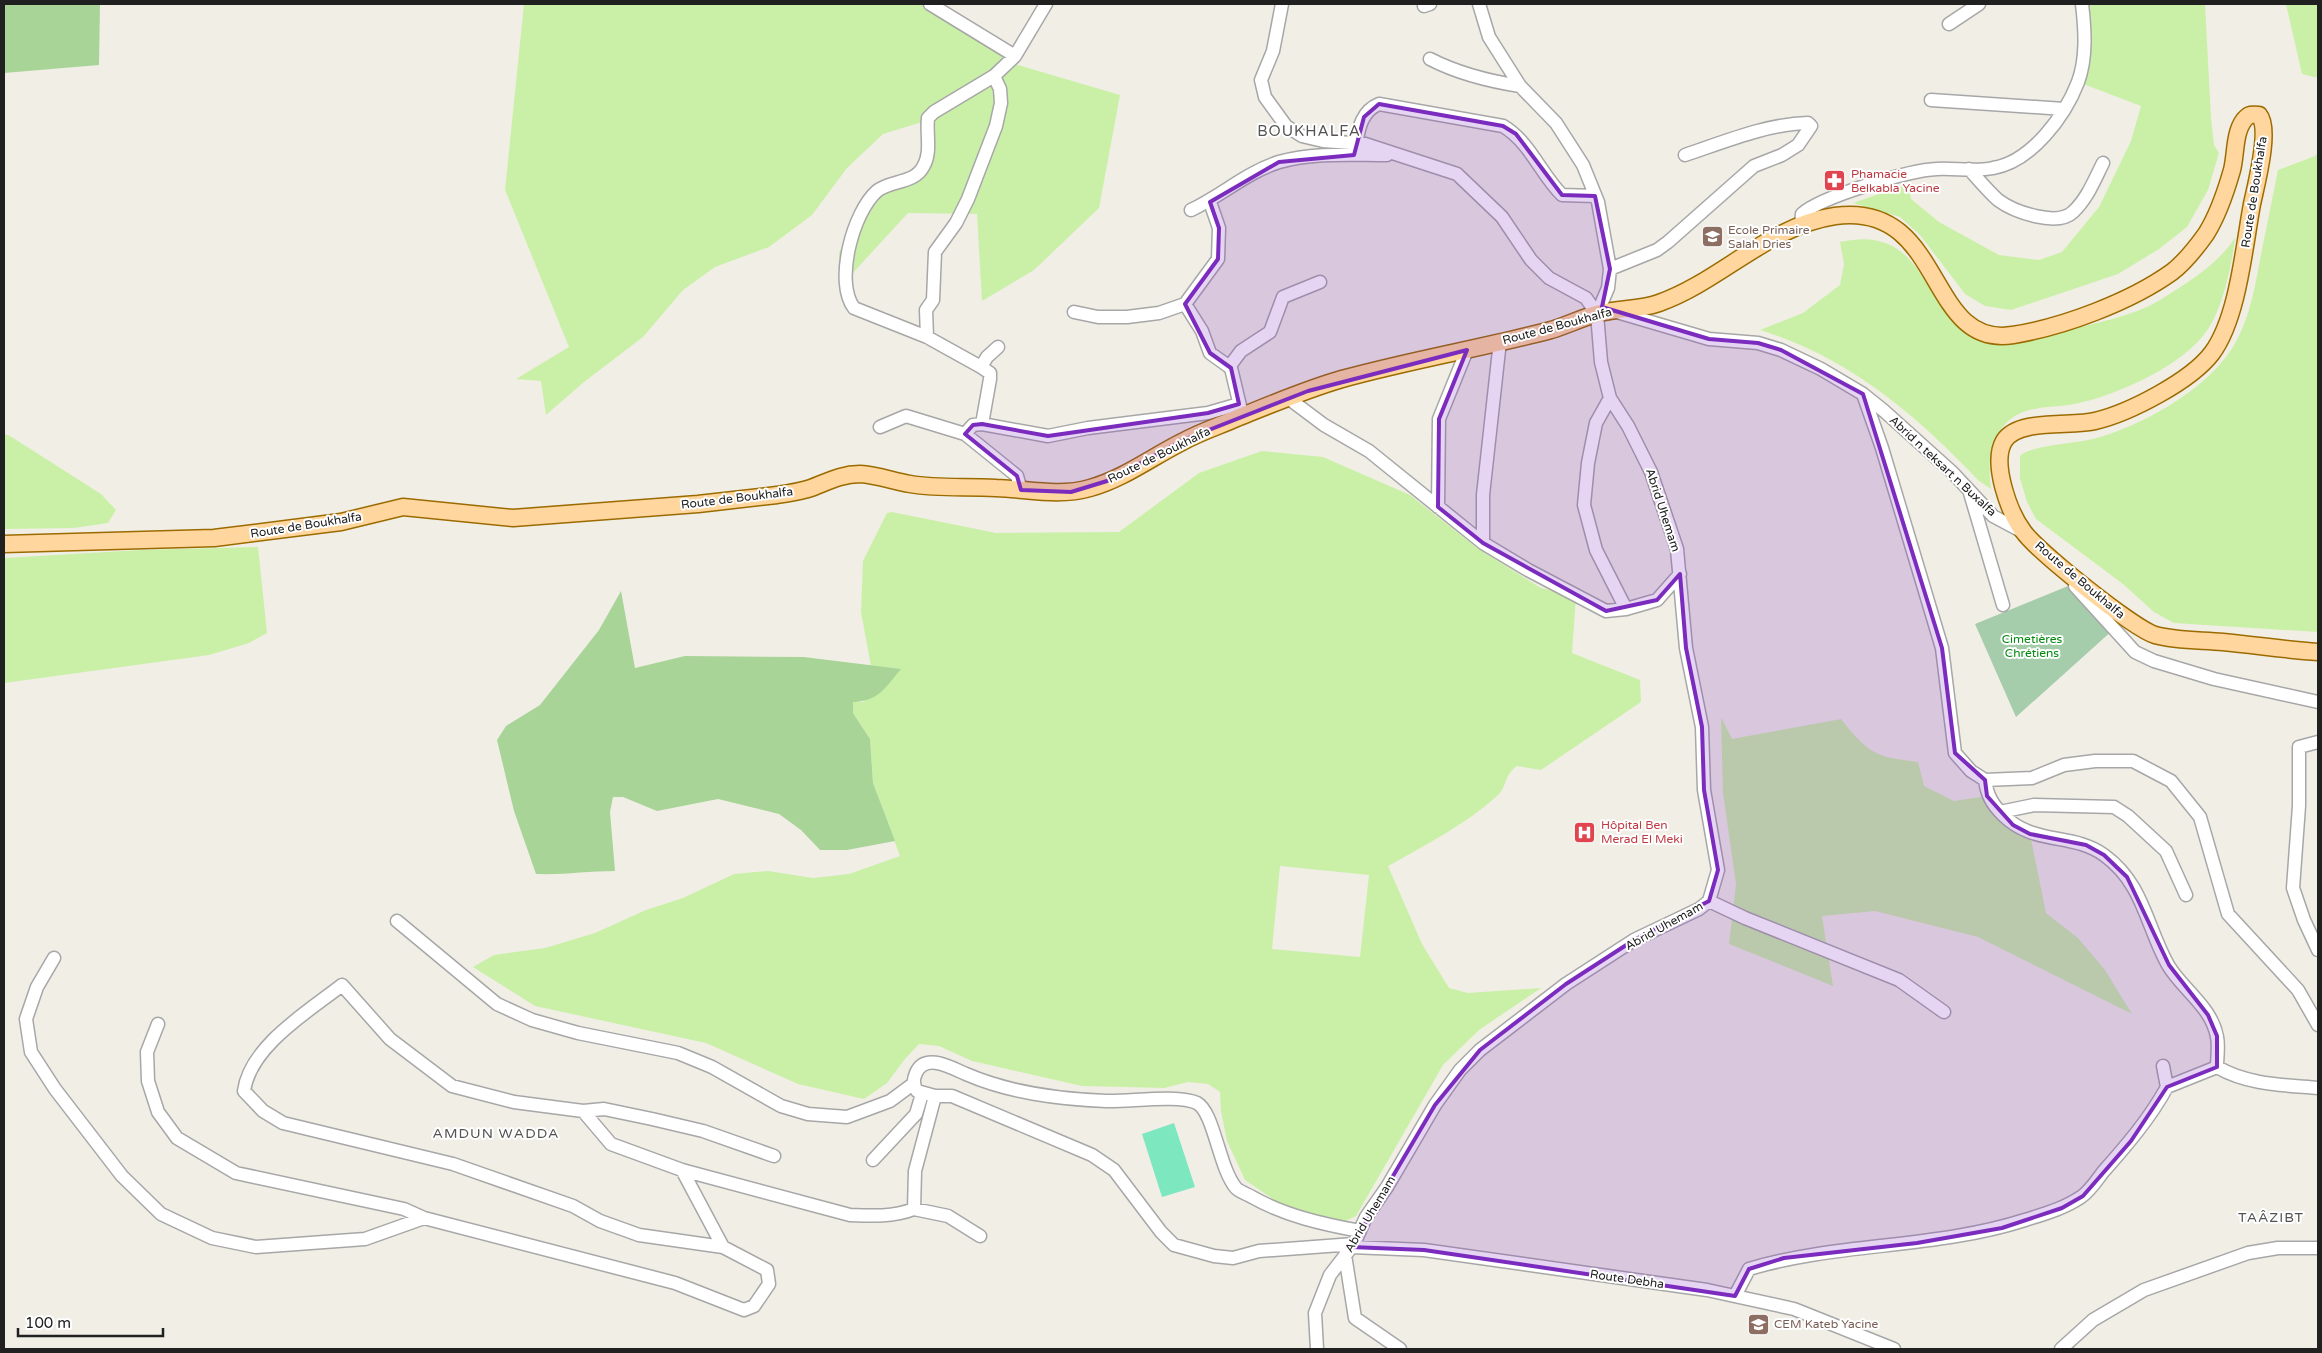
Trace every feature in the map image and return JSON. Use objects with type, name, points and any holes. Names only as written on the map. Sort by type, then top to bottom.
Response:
[{"type":"main road","name":"Route de Boukhalfa","points":[[4,544],[214,538],[341,522],[403,506],[512,518],[554,516],[777,495],[856,474],[936,487],[1071,492],[1098,485],[1240,410],[1288,398],[1342,380],[1553,329],[1605,312],[1640,308],[1672,298],[1773,239],[1825,218],[1854,215],[1876,219],[1898,228],[1922,258],[1937,285],[1967,324],[1980,332],[1996,336],[2014,335],[2069,320],[2119,301],[2164,276],[2185,260],[2207,232],[2215,215],[2229,180],[2240,127],[2245,118],[2251,115],[2259,116],[2263,120],[2260,166],[2239,275],[2228,319],[2212,353],[2177,382],[2147,400],[2112,416],[2077,424],[2026,427],[2013,432],[2004,441],[2000,471],[2011,510],[2024,532],[2060,566],[2128,620],[2154,634],[2188,640],[2318,652]]},
{"type":"street","points":[[930,4],[1015,56]]},
{"type":"street","points":[[982,424],[990,373],[927,337],[854,308],[848,301],[845,274],[849,249],[862,213],[875,193],[884,186],[914,177],[923,168],[928,154],[928,118],[934,112],[994,76],[1015,56],[1046,4]]},
{"type":"street","points":[[1282,4],[1273,51],[1261,80],[1262,89],[1272,108],[1286,126],[1302,136],[1323,141],[1365,144],[1457,174],[1502,217],[1531,260],[1543,272],[1605,312],[1610,269],[1595,196],[1583,165],[1556,123],[1520,86],[1489,37],[1479,4]]},
{"type":"street","points":[[1949,24],[1979,4]]},
{"type":"street","points":[[1802,226],[1802,214],[1811,206],[1862,186],[1935,168],[1994,168],[2012,162],[2051,130],[2078,82],[2083,56],[2085,29],[2082,4]]},
{"type":"street","points":[[1430,59],[1449,69],[1487,81],[1520,86]]},
{"type":"street","points":[[927,337],[926,310],[934,300],[935,252],[956,223],[968,199],[996,126],[1001,103],[1000,89],[994,76]]},
{"type":"street","points":[[1931,100],[2064,109]]},
{"type":"street","points":[[1356,144],[1364,117],[1371,108],[1379,104],[1503,126],[1516,134],[1551,184],[1562,195],[1595,196]]},
{"type":"street","points":[[1610,269],[1657,250],[1754,166],[1782,155],[1798,145],[1811,126],[1808,123],[1791,123],[1749,134],[1685,155]]},
{"type":"street","points":[[1191,210],[1210,202],[1230,187],[1279,162],[1324,155],[1397,155]]},
{"type":"street","points":[[1969,169],[1999,200],[2042,219],[2059,220],[2072,214],[2088,195],[2103,164]]},
{"type":"street","points":[[1074,312],[1098,317],[1127,317],[1159,313],[1185,304],[1218,259],[1219,228],[1210,202]]},
{"type":"street","points":[[1229,367],[1241,351],[1270,332],[1283,297],[1320,282]]},
{"type":"street","points":[[965,434],[973,425],[982,424],[1048,436],[1088,428],[1240,410],[1232,368],[1210,353],[1202,331],[1185,304]]},
{"type":"street","name":"Abrid n teksart n Buxalfa","points":[[1605,312],[1709,339],[1758,343],[1782,350],[1821,369],[1863,394],[1902,426],[1969,490],[1993,516],[2024,532]]},
{"type":"street","name":"Abrid Uhemam","points":[[1317,1349],[1315,1313],[1330,1275],[1350,1249],[1435,1105],[1460,1070],[1480,1050],[1566,984],[1634,940],[1699,908],[1709,901],[1718,870],[1704,790],[1702,728],[1686,648],[1677,549],[1651,472],[1628,426],[1610,398],[1598,343],[1605,312]]},
{"type":"street","points":[[1483,543],[1483,495],[1500,342]]},
{"type":"street","points":[[981,367],[987,357],[998,347]]},
{"type":"street","points":[[1438,507],[1439,419],[1467,350]]},
{"type":"street","points":[[1863,394],[1942,648],[1955,753],[1972,771],[1985,780],[2032,778],[2064,765],[2095,761],[2132,761],[2171,781],[2200,817],[2228,914],[2298,990],[2318,1025]]},
{"type":"street","points":[[1288,398],[1324,425],[1369,451],[1483,543],[1528,570],[1606,611],[1626,609],[1657,600],[1680,574]]},
{"type":"street","points":[[1610,398],[1596,423],[1588,463],[1584,505],[1596,550],[1626,609]]},
{"type":"street","points":[[880,427],[906,416],[965,434],[1017,476],[1021,490]]},
{"type":"street","points":[[1969,490],[2003,605]]},
{"type":"street","points":[[2060,566],[2073,584],[2135,652],[2154,661],[2214,679],[2318,702]]},
{"type":"street","points":[[2318,742],[2300,747],[2299,806],[2293,888],[2304,920],[2318,950]]},
{"type":"street","points":[[1985,780],[1987,796],[2014,825],[2030,834],[2086,845],[2104,855],[2127,877],[2148,914],[2168,965],[2208,1015],[2217,1036],[2217,1067]]},
{"type":"street","points":[[2000,812],[2034,805],[2114,807],[2128,816],[2166,852],[2186,895]]},
{"type":"street","points":[[1709,901],[1745,918],[1899,980],[1944,1012]]},
{"type":"street","points":[[396,921],[496,1004],[532,1020],[578,1033],[678,1053],[712,1067],[781,1106],[799,1112],[847,1117],[890,1101],[914,1084]]},
{"type":"street","points":[[54,958],[37,986],[26,1019],[31,1052],[55,1089],[122,1176],[161,1214],[212,1238],[256,1247],[365,1239],[424,1218]]},
{"type":"street","points":[[158,1024],[147,1052],[148,1081],[158,1112],[177,1138],[236,1173],[404,1209],[424,1218],[675,1283],[744,1310],[754,1306],[768,1284],[769,1275],[767,1270],[723,1247],[639,1235],[600,1221],[573,1206],[453,1164],[283,1123],[263,1111],[244,1091],[246,1080],[254,1064],[271,1043],[342,985],[390,1039],[452,1086],[514,1102],[583,1112],[604,1109],[652,1119],[702,1131],[774,1156]]},
{"type":"street","points":[[929,1095],[917,1091],[914,1084],[917,1070],[923,1065],[933,1062],[943,1064],[980,1080],[1019,1092],[1108,1101],[1180,1100],[1198,1104],[1209,1118],[1226,1172],[1237,1189],[1290,1214],[1317,1223],[1360,1231]]},
{"type":"street","points":[[2163,1066],[2167,1087]]},
{"type":"street","points":[[1736,1296],[1749,1269],[1784,1258],[1945,1238],[2002,1228],[2062,1208],[2083,1196],[2131,1141],[2167,1087],[2183,1079],[2200,1076],[2217,1067]]},
{"type":"street","points":[[2217,1067],[2229,1074],[2263,1083],[2318,1088]]},
{"type":"street","points":[[874,1160],[916,1114],[929,1095]]},
{"type":"street","points":[[914,1209],[915,1171],[929,1095]]},
{"type":"street","name":"Route Debha","points":[[929,1095],[952,1096],[1092,1156],[1114,1170],[1174,1245],[1214,1256],[1233,1258],[1259,1250],[1424,1250],[1697,1288],[1736,1296],[1794,1309],[1894,1349]]},
{"type":"street","points":[[583,1112],[611,1144],[682,1170],[850,1215],[900,1214],[914,1209],[948,1216],[980,1236]]},
{"type":"street","points":[[682,1170],[723,1247]]},
{"type":"street","points":[[2061,1349],[2093,1320],[2144,1290],[2248,1253],[2278,1248],[2318,1248]]},
{"type":"street","points":[[1350,1249],[1355,1318],[1400,1349]]},
{"type":"highlighted area","points":[[1379,104],[1503,126],[1516,134],[1562,195],[1595,196],[1610,269],[1602,307],[1709,339],[1758,343],[1781,350],[1863,394],[1942,648],[1955,753],[1985,780],[1987,796],[2013,825],[2030,834],[2086,845],[2104,855],[2127,877],[2169,965],[2208,1015],[2217,1036],[2217,1067],[2167,1087],[2131,1141],[2083,1196],[2062,1208],[2002,1228],[1917,1243],[1784,1258],[1749,1269],[1735,1296],[1424,1250],[1351,1247],[1435,1105],[1480,1050],[1566,984],[1634,940],[1709,901],[1718,870],[1704,790],[1702,727],[1686,648],[1680,574],[1657,600],[1606,611],[1483,543],[1438,507],[1439,419],[1467,350],[1308,391],[1186,439],[1107,481],[1071,492],[1021,490],[1017,476],[965,434],[973,425],[982,424],[1048,436],[1208,413],[1239,404],[1231,368],[1210,353],[1185,304],[1218,259],[1219,228],[1210,202],[1279,162],[1354,155],[1364,117]]},
{"type":"green space","points":[[4,4],[100,4],[99,65],[4,73]]},
{"type":"green space","points":[[524,4],[922,4],[1018,65],[1120,95],[1099,208],[1034,270],[982,301],[977,214],[908,213],[839,288],[839,253],[867,191],[880,181],[908,174],[921,163],[924,146],[922,122],[883,134],[847,168],[812,215],[769,247],[715,267],[683,290],[643,337],[584,382],[546,415],[541,381],[516,379],[569,347],[505,190]]},
{"type":"green space","points":[[2082,4],[2205,4],[2211,118],[2214,145],[2219,153],[2208,190],[2187,227],[2159,249],[2118,274],[2011,310],[1985,306],[1965,294],[1920,235],[1900,217],[1853,203],[1908,184],[1911,199],[1939,222],[1999,255],[2039,260],[2062,252],[2099,207],[2131,141],[2141,106],[2078,82]]},
{"type":"green space","points":[[2286,4],[2318,4],[2318,78],[2302,74]]},
{"type":"green space","points":[[2318,152],[2318,632],[2174,623],[2154,612],[2123,584],[2036,519],[2027,502],[2020,478],[2020,456],[2042,447],[2093,439],[2131,426],[2170,405],[2205,380],[2231,350],[2245,322],[2257,276],[2278,170],[2315,156]]},
{"type":"green space","points":[[2235,238],[2232,260],[2218,309],[2208,329],[2197,342],[2166,367],[2110,394],[2075,404],[2030,410],[2014,417],[2001,429],[1993,445],[1990,462],[1991,489],[1979,481],[1956,457],[1906,412],[1879,391],[1822,355],[1792,341],[1760,330],[1803,313],[1840,285],[1844,264],[1840,242],[1870,239],[1892,246],[1909,259],[1923,276],[1948,315],[1964,330],[1985,341],[2006,344],[2019,343],[2113,319],[2149,306],[2201,273],[2228,248]]},
{"type":"green space","points":[[4,434],[101,494],[116,510],[108,523],[74,528],[4,529]]},
{"type":"green space","points":[[1262,451],[1323,457],[1410,495],[1477,548],[1541,588],[1576,597],[1572,653],[1640,680],[1641,702],[1541,770],[1517,766],[1510,774],[1500,793],[1484,807],[1444,834],[1388,866],[1422,944],[1449,988],[1468,993],[1541,988],[1479,1030],[1443,1065],[1356,1216],[1341,1223],[1285,1207],[1245,1180],[1227,1141],[1221,1111],[1220,1092],[1208,1084],[1188,1082],[1164,1088],[1082,1086],[972,1061],[939,1046],[919,1044],[887,1083],[864,1099],[798,1084],[706,1043],[535,1006],[473,967],[494,955],[545,948],[595,933],[646,910],[683,898],[734,874],[768,871],[813,878],[849,874],[900,856],[873,783],[870,739],[853,713],[853,701],[863,702],[900,669],[871,666],[861,612],[863,561],[887,513],[892,512],[996,533],[1119,532],[1199,473]],"holes":[[[1280,866],[1369,875],[1360,957],[1272,949]]]},
{"type":"green space","points":[[258,547],[267,633],[249,643],[209,655],[4,683],[4,558],[141,550]]},
{"type":"green space","name":"Cimetières Chrétiens","points":[[2073,584],[2114,629],[2016,717],[1975,624]]},
{"type":"green space","points":[[621,591],[635,668],[685,656],[804,657],[901,669],[881,692],[869,699],[853,702],[853,713],[870,739],[873,783],[895,841],[847,850],[820,850],[801,830],[779,814],[718,799],[657,811],[623,797],[613,797],[610,812],[615,871],[536,874],[514,811],[497,740],[506,726],[540,705],[599,630]]},
{"type":"green space","points":[[1721,717],[1732,739],[1841,719],[1858,739],[1874,751],[1892,758],[1918,762],[1924,786],[1954,801],[1987,796],[2030,834],[2046,913],[2078,938],[2105,970],[2132,1014],[1978,937],[1875,911],[1822,916],[1833,986],[1729,944],[1736,884],[1723,793]]},
{"type":"green space","points":[[1174,1123],[1195,1187],[1162,1197],[1142,1134]]},
{"type":"place","name":"Phamacie Belkabla Yacine","points":[[1835,181]]},
{"type":"place","name":"Ecole Primaire Salah Dries","points":[[1712,237]]},
{"type":"place","name":"Hôpital Ben Merad El Meki","points":[[1585,832]]},
{"type":"place","name":"CEM Kateb Yacine","points":[[1758,1324]]},
{"type":"district","name":"BOUKHALFA","points":[[1309,131]]},
{"type":"district","name":"AMDUN WADDA","points":[[496,1133]]},
{"type":"district","name":"TAÂZIBT","points":[[2271,1217]]}]
